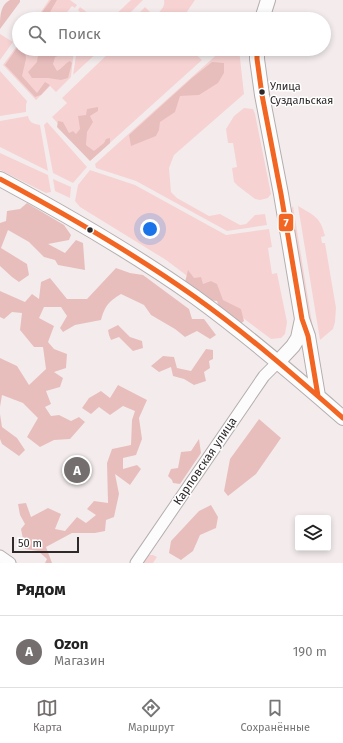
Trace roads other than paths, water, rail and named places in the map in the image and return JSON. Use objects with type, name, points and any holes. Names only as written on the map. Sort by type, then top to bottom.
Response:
[{"type":"street","points":[[264,12],[268,0]]},
{"type":"street","points":[[257,56],[262,95],[302,319],[308,336],[318,396]]},
{"type":"street","points":[[0,180],[60,212],[158,272],[232,325],[291,372],[343,418]]},
{"type":"street","points":[[278,362],[293,346],[298,338],[302,319]]},
{"type":"street","name":"Карповская улица","points":[[136,563],[264,376],[278,362]]},
{"type":"street","points":[[0,556],[10,563]]},
{"type":"place","name":"Улица Суздальская","points":[[262,92]]},
{"type":"place","name":"Ozon","points":[[77,470]]}]
